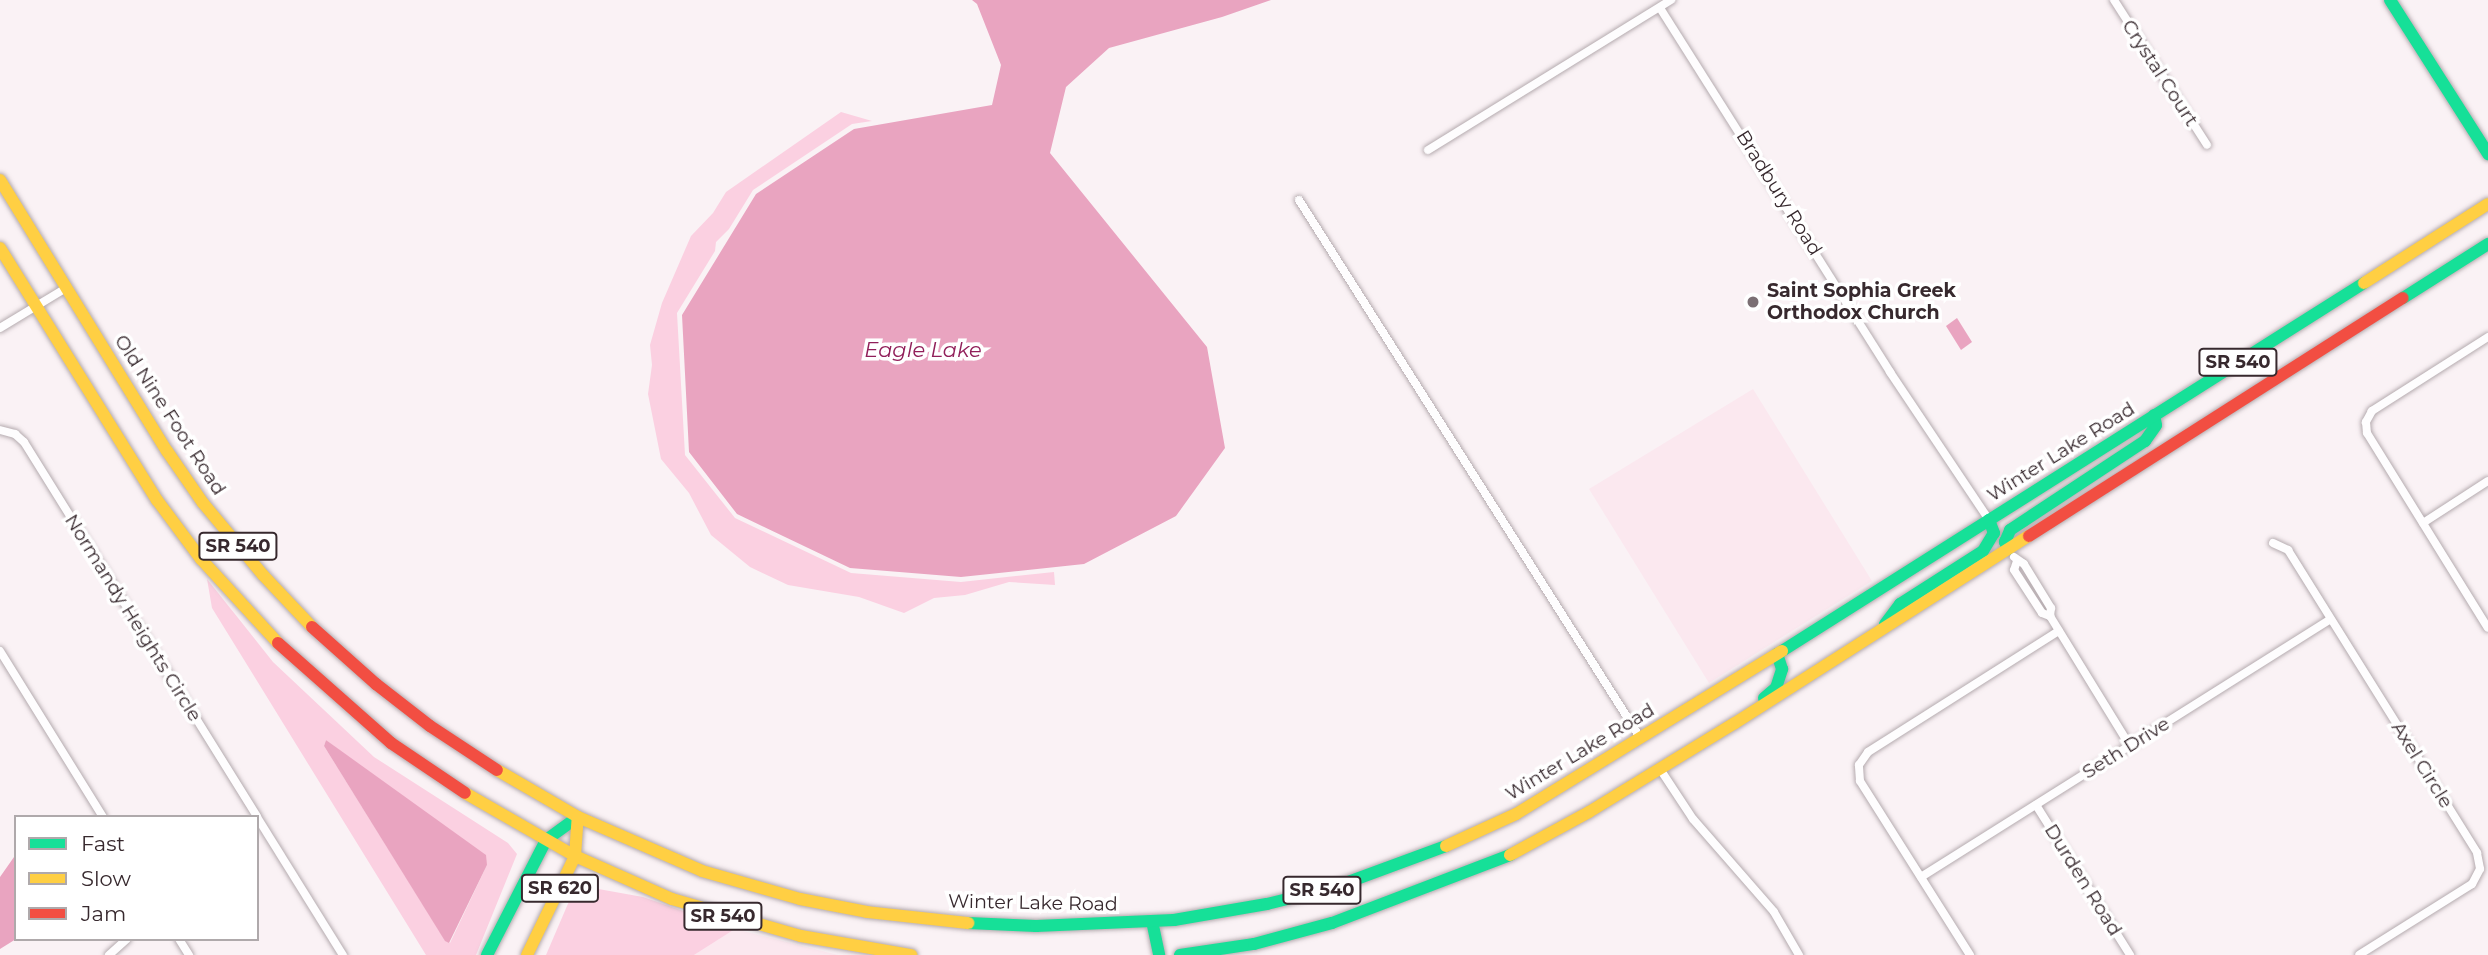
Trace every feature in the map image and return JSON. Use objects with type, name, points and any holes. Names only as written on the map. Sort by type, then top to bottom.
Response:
[{"type":"main road","points":[[2390,0],[2488,154]]},
{"type":"main road","name":"Old Nine Foot Road","points":[[0,180],[184,477],[242,552],[284,598],[352,664],[402,706],[487,765],[578,817]]},
{"type":"main road","name":"Winter Lake Road","points":[[578,817],[702,871],[834,906],[969,923],[1069,926],[1152,921],[1224,912],[1299,896],[1439,849],[1516,814],[1777,654],[2488,204]]},
{"type":"main road","name":"SR 540","points":[[1180,955],[1254,944],[1332,923],[1494,863],[1589,812],[1882,630],[2488,244]]},
{"type":"main road","name":"SR 540","points":[[0,248],[157,500],[201,559],[292,659],[391,743],[488,809],[575,856],[672,899],[801,936],[911,955]]},
{"type":"main road","points":[[2008,549],[2005,542],[2010,530],[2145,440],[2156,425],[2154,415]]},
{"type":"main road","points":[[1882,630],[1900,604],[1983,551],[1994,533],[1989,520]]},
{"type":"main road","points":[[1698,746],[1776,688],[1782,669],[1777,654]]},
{"type":"main road","name":"SR 620","points":[[487,955],[546,840],[578,817]]},
{"type":"main road","name":"SR 620","points":[[527,955],[575,856],[578,817]]},
{"type":"main road","points":[[1152,921],[1158,955]]},
{"type":"street","points":[[1428,150],[1671,0]]},
{"type":"street","name":"Crystal Court","points":[[2114,0],[2207,145]]},
{"type":"street","name":"Bradbury Road","points":[[1660,8],[1890,372],[1989,520]]},
{"type":"street","points":[[1299,200],[1641,739]]},
{"type":"street","points":[[0,328],[66,288]]},
{"type":"street","points":[[2488,337],[2372,411],[2366,422],[2367,433],[2488,626]]},
{"type":"street","name":"Normandy Heights Circle","points":[[0,430],[15,434],[24,442],[256,815]]},
{"type":"street","points":[[2423,523],[2488,481]]},
{"type":"street","name":"Axel Circle","points":[[2273,543],[2288,550],[2477,853],[2480,869],[2472,884],[2359,955]]},
{"type":"street","points":[[2008,549],[2017,562],[2014,570],[2042,613],[2050,616],[2130,746]]},
{"type":"street","name":"Seth Drive","points":[[1921,877],[2331,619]]},
{"type":"street","points":[[1970,955],[1860,781],[1859,765],[1868,752],[2059,631]]},
{"type":"street","points":[[0,651],[102,815]]},
{"type":"street","points":[[1660,769],[1693,819],[1774,912],[1799,955]]},
{"type":"street","name":"Durden Road","points":[[2036,805],[2130,955]]},
{"type":"street","name":"Normandy Heights Circle","points":[[259,820],[343,955]]},
{"type":"street","points":[[109,955],[125,941]]},
{"type":"shaded area","points":[[841,112],[872,121],[852,124],[753,190],[729,229],[716,242],[715,251],[677,313],[685,455],[735,518],[851,573],[961,582],[1054,572],[1055,585],[1009,582],[965,595],[934,598],[904,613],[859,597],[788,585],[750,567],[711,535],[689,493],[661,459],[648,394],[652,365],[650,345],[662,303],[691,236],[713,213],[726,192]]},
{"type":"shaded area","points":[[1753,389],[1872,581],[1709,683],[1589,489]]},
{"type":"shaded area","points":[[207,579],[273,662],[374,757],[508,843],[517,854],[476,955],[426,955],[212,608]],"holes":[[[326,740],[487,865],[450,943],[445,940],[324,746]]]},
{"type":"shaded area","points":[[576,885],[643,897],[735,929],[694,955],[546,955]]},
{"type":"shaded area","points":[[735,929],[838,955],[694,955]]},
{"type":"water","name":"Eagle Lake","points":[[972,0],[1271,0],[1222,17],[1109,48],[1066,87],[1050,153],[1207,347],[1225,448],[1176,516],[1084,564],[961,577],[850,568],[737,514],[689,452],[682,315],[756,194],[854,129],[992,105],[1001,65],[977,4]]},
{"type":"water","points":[[1957,318],[1972,342],[1961,350],[1946,326]]},
{"type":"water","points":[[326,740],[486,855],[487,865],[449,943],[445,941],[324,746]]},
{"type":"water","points":[[14,857],[14,940],[0,949],[0,877]]},
{"type":"traffic: fast","points":[[2390,0],[2488,154]]},
{"type":"traffic: fast","points":[[2403,298],[2488,244]]},
{"type":"traffic: fast","points":[[1782,651],[2364,283]]},
{"type":"traffic: fast","points":[[2008,549],[2005,542],[2010,530],[2145,441],[2156,425],[2154,415]]},
{"type":"traffic: fast","points":[[1885,624],[1900,604],[1983,551],[1994,533],[1989,520]]},
{"type":"traffic: fast","points":[[1764,698],[1776,688],[1782,669],[1777,654]]},
{"type":"traffic: fast","points":[[487,955],[546,840],[578,817]]},
{"type":"traffic: fast","points":[[968,923],[1036,926],[1174,920],[1267,904],[1332,888],[1446,846]]},
{"type":"traffic: fast","points":[[1180,955],[1254,944],[1332,923],[1510,855]]},
{"type":"traffic: fast","points":[[1152,921],[1159,955]]},
{"type":"traffic: slow","points":[[0,180],[167,451],[203,503],[263,575],[312,627]]},
{"type":"traffic: slow","points":[[2364,283],[2488,204]]},
{"type":"traffic: slow","points":[[0,248],[157,500],[201,559],[278,643]]},
{"type":"traffic: slow","points":[[1510,855],[1589,812],[1735,723],[2029,536]]},
{"type":"traffic: slow","points":[[1446,846],[1516,814],[1782,651]]},
{"type":"traffic: slow","points":[[497,770],[578,817],[702,871],[800,899],[867,912],[968,923]]},
{"type":"traffic: slow","points":[[465,793],[575,856],[672,899],[801,936],[911,955]]},
{"type":"traffic: slow","points":[[527,955],[575,856],[578,817]]},
{"type":"traffic: jam","points":[[2029,536],[2403,298]]},
{"type":"traffic: jam","points":[[312,627],[376,684],[430,726],[497,770]]},
{"type":"traffic: jam","points":[[278,643],[391,743],[465,793]]},
{"type":"place","name":"Saint Sophia Greek Orthodox Church","points":[[1753,302]]}]
